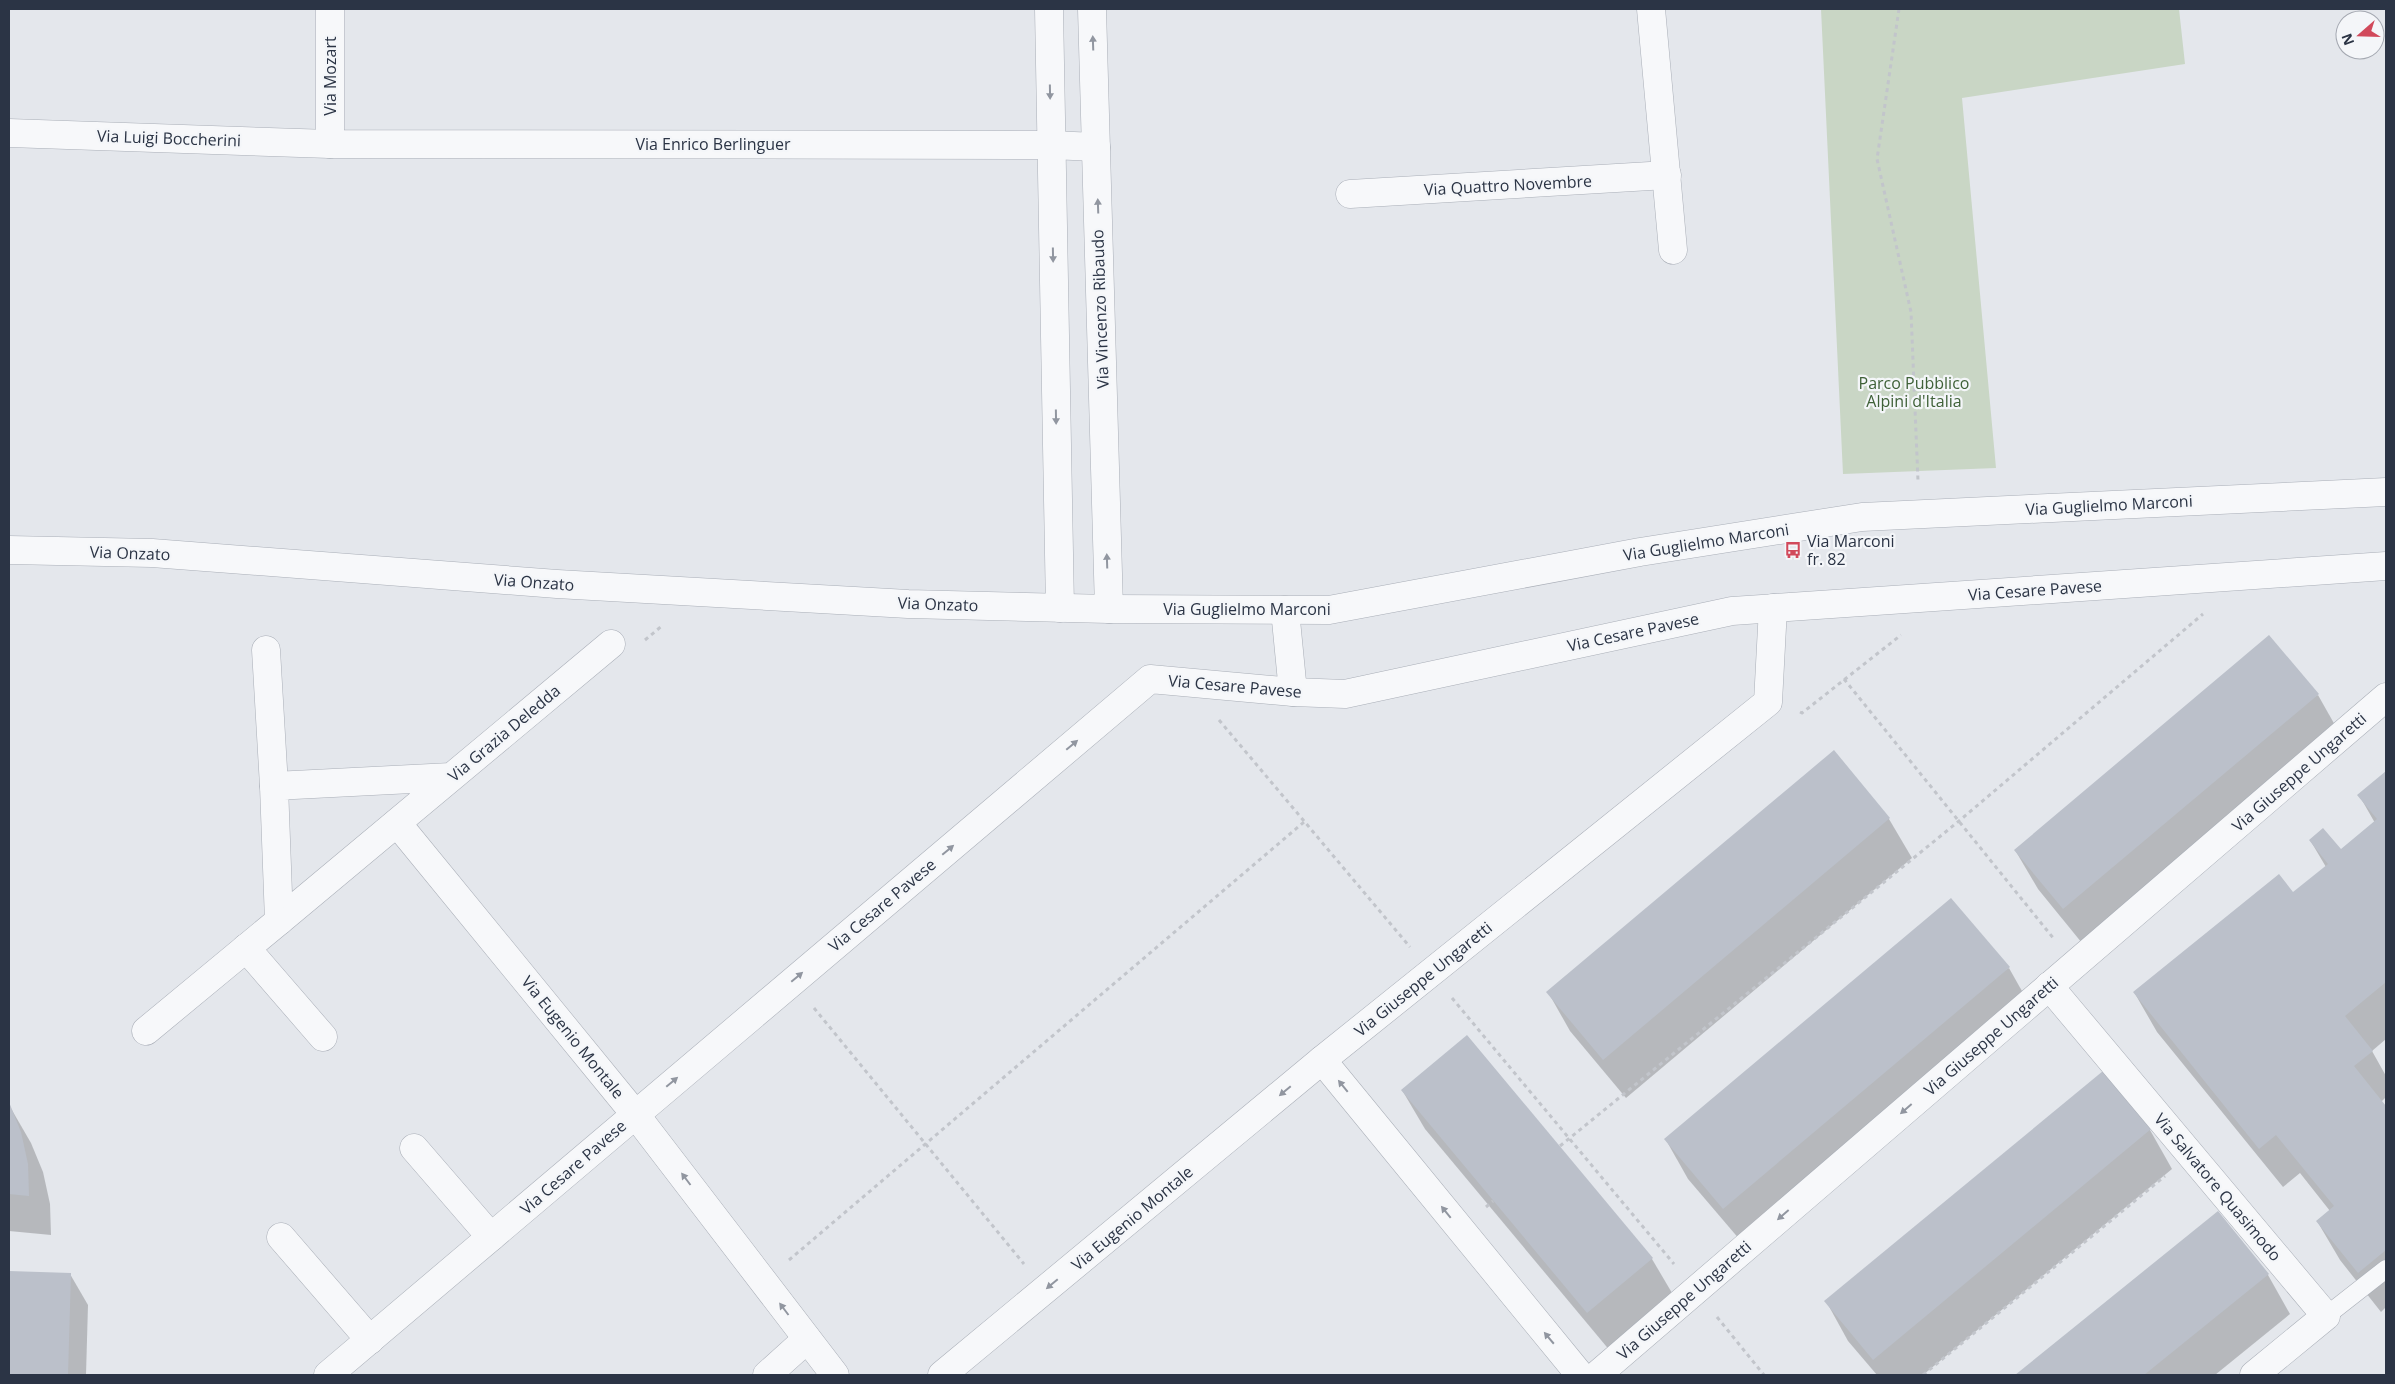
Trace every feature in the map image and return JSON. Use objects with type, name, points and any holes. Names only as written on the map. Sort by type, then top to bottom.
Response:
[{"type":"street","name":"Via Mozart","points":[[330,9],[330,144]]},
{"type":"street","points":[[1049,9],[1060,608]]},
{"type":"street","name":"Via Vincenzo Ribaudo","points":[[1092,9],[1109,609]]},
{"type":"street","points":[[1651,9],[1673,250]]},
{"type":"street","name":"Via Luigi Boccherini","points":[[9,133],[330,144]]},
{"type":"street","name":"Via Enrico Berlinguer","points":[[330,144],[1051,145],[1096,147]]},
{"type":"street","name":"Via Quattro Novembre","points":[[1350,194],[1666,175]]},
{"type":"street","name":"Via Guglielmo Marconi","points":[[1060,608],[1329,610],[1650,551],[1862,517],[2386,492]]},
{"type":"street","name":"Via Onzato","points":[[9,550],[152,553],[566,585],[908,604],[1060,608]]},
{"type":"street","name":"Via Cesare Pavese","points":[[328,1375],[1150,679],[1293,692],[1345,694],[1732,611],[2386,566]]},
{"type":"street","points":[[1768,702],[1773,608]]},
{"type":"street","points":[[1285,610],[1293,692]]},
{"type":"street","name":"Via Grazia Deledda","points":[[146,1031],[611,644]]},
{"type":"street","points":[[266,650],[279,921]]},
{"type":"street","name":"Via Giuseppe Ungaretti","points":[[1597,1375],[2386,696]]},
{"type":"street","name":"Via Giuseppe Ungaretti","points":[[1322,1060],[1768,702]]},
{"type":"street","points":[[274,786],[451,777]]},
{"type":"street","name":"Via Eugenio Montale","points":[[397,822],[635,1114],[835,1375]]},
{"type":"street","points":[[246,948],[323,1037]]},
{"type":"street","name":"Via Salvatore Quasimodo","points":[[2049,986],[2326,1316]]},
{"type":"street","points":[[1322,1060],[1580,1375]]},
{"type":"street","name":"Via Eugenio Montale","points":[[942,1375],[1322,1060]]},
{"type":"street","points":[[414,1148],[491,1237]]},
{"type":"street","points":[[280,1237],[370,1340]]},
{"type":"street","points":[[2254,1375],[2326,1316]]},
{"type":"street","points":[[767,1375],[807,1340]]},
{"type":"lane","points":[[2326,1316],[2386,1269]]},
{"type":"path","points":[[1899,9],[1877,159],[1910,312],[1919,514]]},
{"type":"path","points":[[1560,1146],[1959,821],[2204,613]]},
{"type":"path","points":[[1768,702],[1802,713],[1905,632]]},
{"type":"path","points":[[1844,679],[2074,964]]},
{"type":"path","points":[[1187,682],[1764,1375]]},
{"type":"path","points":[[764,1282],[1304,822]]},
{"type":"path","points":[[792,981],[1045,1289]]},
{"type":"path","points":[[1923,1375],[2191,1155]]},
{"type":"green space","name":"Parco Pubblico Alpini d'Italia","points":[[1821,9],[2179,9],[2185,64],[1962,98],[1996,468],[1843,474]]},
{"type":"building","points":[[2269,635],[2319,694],[2063,909],[2014,850]]},
{"type":"building","points":[[1834,750],[1890,818],[1603,1060],[1546,992]]},
{"type":"building","points":[[2386,771],[2386,982],[2345,1016],[2373,1051],[2354,1066],[2386,1106],[2386,1250],[2358,1273],[2316,1221],[2334,1206],[2276,1135],[2259,1149],[2133,992],[2279,874],[2293,892],[2328,864],[2309,840],[2323,828],[2341,849],[2377,819],[2357,795]]},
{"type":"building","points":[[1951,898],[2010,967],[1723,1209],[1664,1139]]},
{"type":"building","points":[[1467,1035],[1653,1258],[1587,1313],[1401,1090]]},
{"type":"building","points":[[2103,1071],[2151,1129],[1873,1360],[1824,1301]]},
{"type":"building","points":[[9,1102],[21,1132],[28,1164],[29,1196],[9,1194]]},
{"type":"building","points":[[2218,1211],[2269,1274],[2144,1375],[2015,1375]]},
{"type":"building","points":[[9,1271],[71,1273],[68,1375],[9,1375]]},
{"type":"place","name":"Via Marconi fr. 82","points":[[1793,550]]}]
